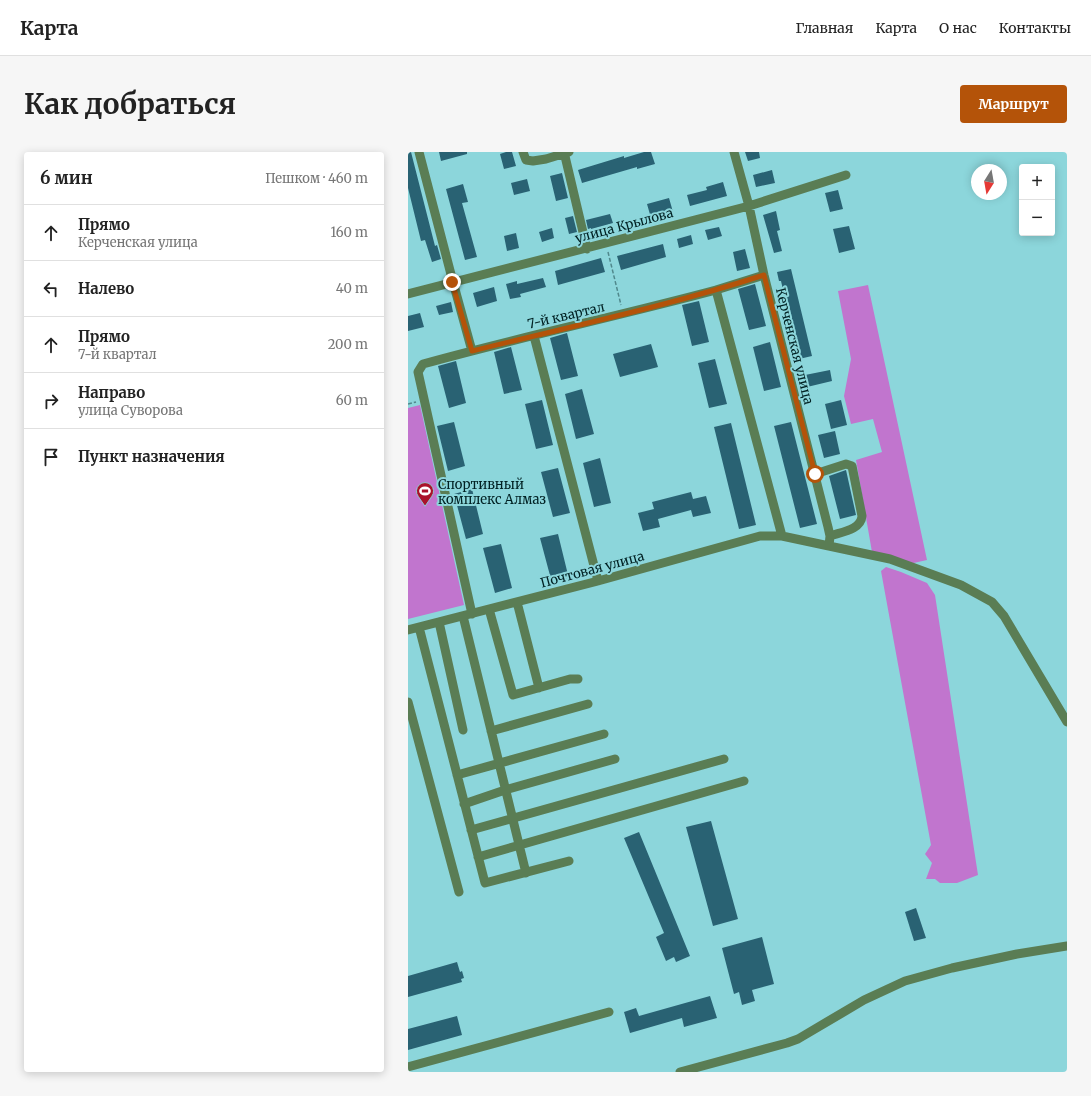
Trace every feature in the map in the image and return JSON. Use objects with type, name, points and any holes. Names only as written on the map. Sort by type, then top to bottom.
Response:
[{"type":"street","points":[[419,152],[452,282],[472,351]]},
{"type":"street","points":[[523,152],[526,160],[533,162],[566,152],[587,249]]},
{"type":"street","name":"Керченская улица","points":[[734,152],[749,206],[764,275],[830,536],[829,546]]},
{"type":"street","name":"улица Крылова","points":[[408,294],[749,206],[846,175]]},
{"type":"street","name":"7-й квартал","points":[[526,873],[491,731],[418,372],[423,364],[716,290],[764,275]]},
{"type":"street","points":[[716,290],[782,536]]},
{"type":"street","points":[[534,336],[598,582]]},
{"type":"street","points":[[815,474],[846,464],[852,466],[862,521],[857,527],[830,536]]},
{"type":"street","name":"Почтовая улица","points":[[408,630],[598,582],[760,536],[782,536],[890,559],[961,585],[992,602],[1004,616],[1067,722]]},
{"type":"street","points":[[517,602],[539,688]]},
{"type":"street","points":[[489,609],[513,695],[570,679],[578,679]]},
{"type":"street","points":[[439,622],[463,730]]},
{"type":"street","points":[[419,627],[485,883],[569,861]]},
{"type":"street","points":[[408,702],[459,892]]},
{"type":"street","points":[[491,731],[588,704]]},
{"type":"street","points":[[457,775],[604,734]]},
{"type":"street","points":[[464,804],[505,790],[615,759]]},
{"type":"street","points":[[471,830],[724,759]]},
{"type":"street","points":[[478,857],[744,781]]},
{"type":"street","points":[[680,1072],[787,1043],[864,1000],[905,981],[952,968],[1017,954],[1067,946]]},
{"type":"street","points":[[408,1067],[609,1012]]},
{"type":"path","points":[[606,243],[624,314]]},
{"type":"shaded area","points":[[868,285],[927,560],[909,564],[872,552],[856,460],[882,452],[873,419],[851,424],[844,396],[851,359],[838,291]]},
{"type":"shaded area","name":"Спортивный комплекс Алмаз","points":[[420,405],[464,605],[408,619],[408,408]]},
{"type":"shaded area","points":[[886,567],[927,583],[935,595],[978,875],[957,883],[940,883],[935,879],[926,879],[932,863],[925,854],[931,845],[881,571]]},
{"type":"building","points":[[408,152],[411,152],[435,246],[437,245],[441,259],[432,262],[425,240],[421,241],[408,188]]},
{"type":"building","points":[[439,152],[467,152],[467,154],[441,161]]},
{"type":"building","points":[[512,152],[516,166],[504,169],[500,154]]},
{"type":"building","points":[[644,152],[651,152],[655,164],[637,169],[637,167],[582,183],[578,170],[624,156],[624,158]]},
{"type":"building","points":[[745,152],[759,152],[760,158],[748,161]]},
{"type":"building","points":[[772,170],[775,183],[756,187],[753,175]]},
{"type":"building","points":[[562,173],[568,198],[556,201],[550,176]]},
{"type":"building","points":[[527,179],[530,191],[514,195],[511,183]]},
{"type":"building","points":[[723,182],[727,196],[690,206],[687,195],[707,190],[706,187]]},
{"type":"building","points":[[463,184],[468,202],[462,203],[477,257],[465,260],[446,189]]},
{"type":"building","points":[[838,190],[843,209],[830,212],[825,193]]},
{"type":"building","points":[[669,198],[673,212],[651,218],[647,204]]},
{"type":"building","points":[[776,211],[780,230],[777,231],[782,251],[774,253],[763,215]]},
{"type":"building","points":[[610,214],[613,223],[588,229],[586,220]]},
{"type":"building","points":[[573,216],[577,232],[569,234],[565,218]]},
{"type":"building","points":[[849,226],[855,249],[839,253],[833,229]]},
{"type":"building","points":[[719,227],[722,236],[708,240],[705,230]]},
{"type":"building","points":[[552,228],[554,238],[542,242],[539,232]]},
{"type":"building","points":[[516,233],[519,248],[507,251],[504,236]]},
{"type":"building","points":[[691,235],[693,244],[679,248],[677,239]]},
{"type":"building","points":[[663,244],[666,257],[621,270],[617,256]]},
{"type":"building","points":[[745,249],[750,268],[737,271],[733,252]]},
{"type":"building","points":[[601,258],[605,272],[558,285],[555,271]]},
{"type":"building","points":[[791,269],[812,356],[799,359],[781,281],[779,281],[777,272]]},
{"type":"building","points":[[543,278],[546,287],[520,294],[521,297],[510,299],[506,284],[517,281],[517,284]]},
{"type":"building","points":[[755,284],[766,326],[749,330],[738,289]]},
{"type":"building","points":[[494,287],[497,301],[477,307],[473,293]]},
{"type":"building","points":[[699,301],[709,342],[692,346],[682,305]]},
{"type":"building","points":[[451,302],[453,312],[439,315],[436,306]]},
{"type":"building","points":[[420,313],[424,327],[408,331],[408,316]]},
{"type":"building","points":[[567,333],[578,376],[561,380],[550,338]]},
{"type":"building","points":[[770,342],[781,387],[764,391],[753,347]]},
{"type":"building","points":[[651,344],[658,367],[620,377],[613,354]]},
{"type":"building","points":[[511,347],[522,390],[504,394],[494,352]]},
{"type":"building","points":[[715,359],[727,404],[709,408],[698,363]]},
{"type":"building","points":[[456,361],[466,403],[449,408],[438,366]]},
{"type":"building","points":[[830,370],[832,381],[807,387],[805,375]]},
{"type":"building","points":[[582,389],[594,434],[576,439],[565,394]]},
{"type":"building","points":[[542,400],[553,445],[536,449],[525,404]]},
{"type":"building","points":[[841,400],[847,425],[831,429],[825,404]]},
{"type":"building","points":[[454,422],[465,466],[448,471],[437,426]]},
{"type":"building","points":[[791,422],[817,524],[800,528],[774,426]]},
{"type":"building","points":[[731,423],[756,525],[739,529],[714,427]]},
{"type":"building","points":[[835,431],[840,454],[824,458],[818,435]]},
{"type":"building","points":[[600,458],[611,503],[594,507],[583,463]]},
{"type":"building","points":[[558,468],[570,513],[553,517],[541,472]]},
{"type":"building","points":[[846,470],[856,515],[840,519],[829,476]]},
{"type":"building","points":[[472,489],[483,534],[466,539],[454,494]]},
{"type":"building","points":[[691,492],[693,499],[706,496],[711,513],[693,517],[691,510],[658,519],[660,527],[643,531],[638,513],[654,509],[652,502]]},
{"type":"building","points":[[558,534],[569,579],[552,583],[540,538]]},
{"type":"building","points":[[501,544],[512,588],[495,593],[483,548]]},
{"type":"building","points":[[711,821],[738,919],[713,926],[686,827]]},
{"type":"building","points":[[639,832],[690,956],[676,962],[674,957],[666,961],[656,937],[664,933],[624,838]]},
{"type":"building","points":[[916,908],[926,938],[914,941],[905,912]]},
{"type":"building","points":[[762,937],[774,984],[752,990],[755,1001],[742,1005],[739,992],[734,994],[722,948]]},
{"type":"building","points":[[457,962],[460,972],[462,971],[464,978],[461,979],[462,982],[408,997],[408,976]]},
{"type":"building","points":[[710,996],[717,1018],[684,1027],[682,1018],[630,1033],[624,1012],[636,1008],[639,1016]]},
{"type":"building","points":[[457,1016],[462,1035],[408,1050],[408,1029]]},
{"type":"place","name":"Спортивный комплекс Алмаз","points":[[425,506]]},
{"type":"route","points":[[452,282],[472,351],[624,314],[716,290],[764,275],[815,474]]}]
